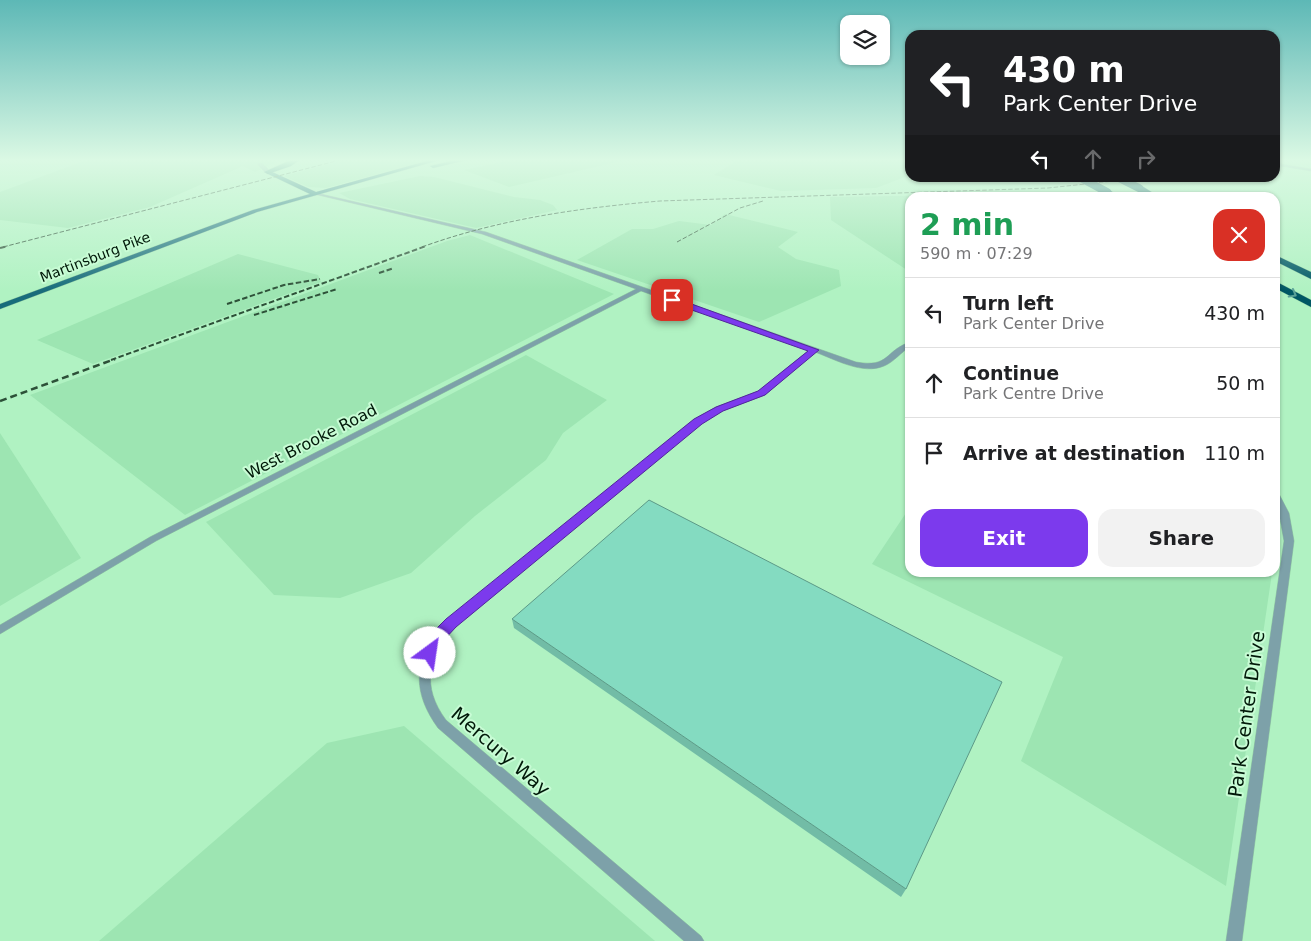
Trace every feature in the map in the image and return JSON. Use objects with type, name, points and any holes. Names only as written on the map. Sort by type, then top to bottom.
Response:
[{"type":"highway","points":[[1280,260],[1311,276]]},
{"type":"highway","points":[[1280,287],[1311,304]]},
{"type":"main road","name":"Martinsburg Pike","points":[[0,307],[204,229],[284,203]]},
{"type":"street","points":[[356,203],[484,233],[855,364],[876,366],[888,362],[905,348]]},
{"type":"street","name":"West Brooke Road","points":[[0,630],[154,539],[640,289]]},
{"type":"street","name":"Mercury Way","points":[[696,941],[442,724],[430,708],[426,698],[424,684],[427,662],[438,636],[451,623],[698,421],[720,409],[762,393],[814,350]]},
{"type":"street","name":"Park Center Drive","points":[[1234,941],[1289,541],[1284,513],[1280,505]]},
{"type":"shaded area","points":[[0,203],[159,203],[68,228],[0,220]]},
{"type":"shaded area","points":[[367,203],[548,203],[553,205],[557,210],[476,228]]},
{"type":"shaded area","points":[[830,203],[905,203],[905,269],[831,220]]},
{"type":"shaded area","points":[[725,214],[798,232],[778,247],[796,259],[839,270],[841,286],[759,322],[577,260],[632,229],[653,229],[679,221],[711,225]]},
{"type":"shaded area","points":[[470,235],[614,294],[185,515],[30,395],[447,241]]},
{"type":"shaded area","points":[[238,254],[318,275],[321,282],[93,364],[37,340]]},
{"type":"shaded area","points":[[526,355],[607,400],[563,433],[546,460],[475,516],[411,573],[340,598],[274,595],[206,522]]},
{"type":"shaded area","points":[[0,433],[81,558],[0,606]]},
{"type":"shaded area","points":[[905,514],[905,577],[1271,577],[1226,886],[1021,761],[1063,657],[872,564]]},
{"type":"shaded area","points":[[404,726],[655,941],[99,941],[327,743]]},
{"type":"building","points":[[649,500],[1002,682],[906,889],[512,619]]},
{"type":"railway","points":[[3,247],[174,203]]},
{"type":"railway","points":[[422,247],[451,237],[510,222],[569,211],[641,203]]},
{"type":"railway","points":[[677,242],[740,208],[757,203]]},
{"type":"railway","points":[[0,248],[8,246]]},
{"type":"railway","points":[[111,360],[426,246]]},
{"type":"railway","points":[[379,273],[394,268]]},
{"type":"railway","points":[[227,304],[284,285],[320,279]]},
{"type":"railway","points":[[254,315],[337,289]]},
{"type":"railway","points":[[0,401],[115,359]]},
{"type":"route","points":[[430,653],[438,636],[451,623],[698,421],[729,405],[762,393],[814,350],[672,300]]}]
